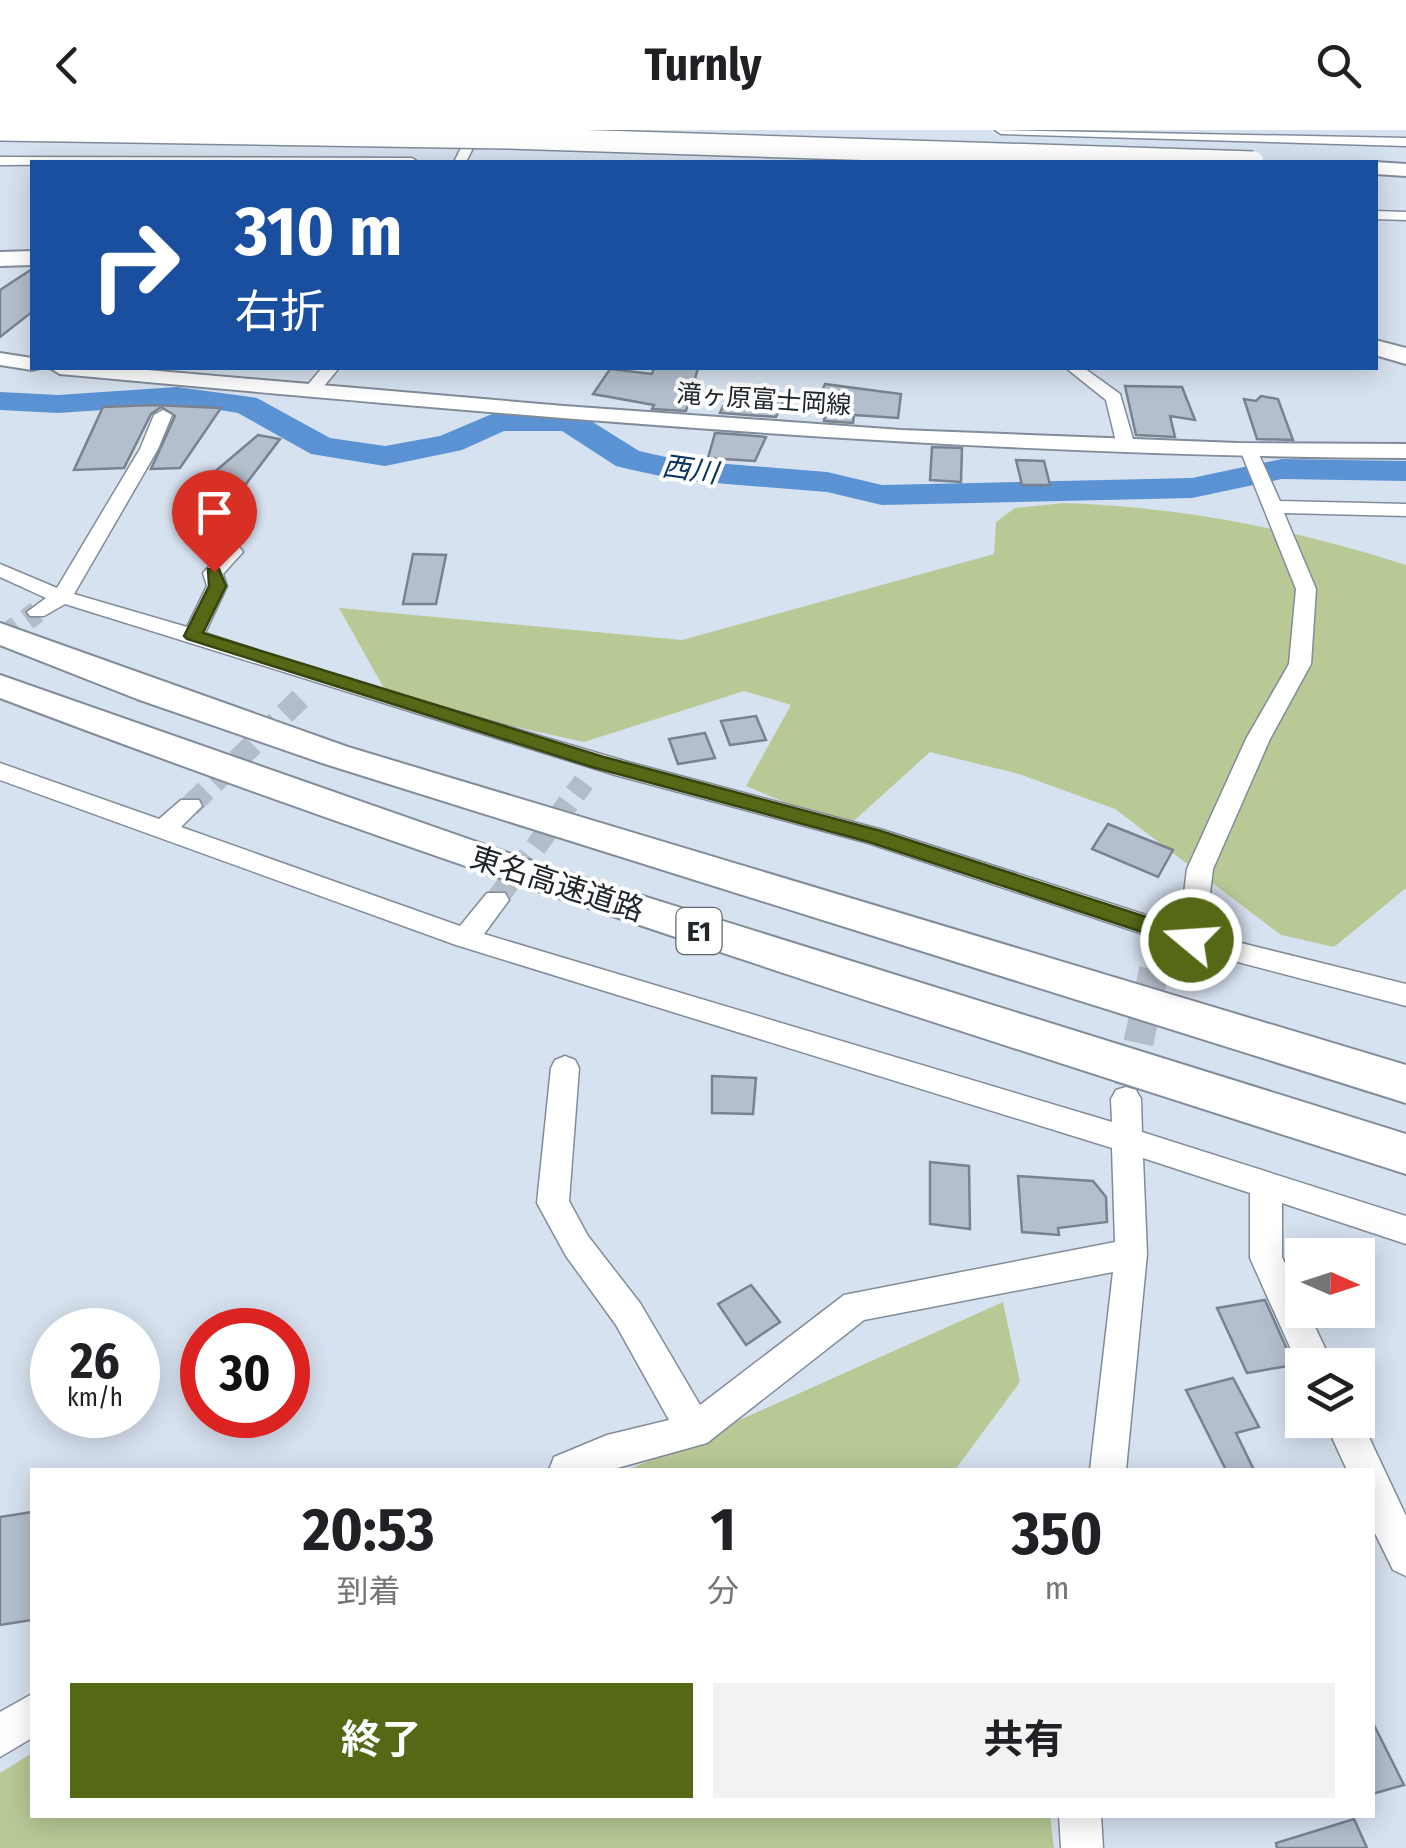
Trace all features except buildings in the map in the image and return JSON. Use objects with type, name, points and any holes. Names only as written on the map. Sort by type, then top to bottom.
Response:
[{"type":"highway","points":[[0,130],[508,138],[1018,153]]},
{"type":"highway","points":[[496,130],[1200,160]]},
{"type":"highway","points":[[0,142],[278,142],[921,160]]},
{"type":"highway","points":[[1378,168],[1406,170]]},
{"type":"highway","points":[[1378,179],[1406,180]]},
{"type":"highway","points":[[0,250],[30,249]]},
{"type":"highway","points":[[0,259],[30,258]]},
{"type":"highway","points":[[1378,348],[1406,356]]},
{"type":"highway","points":[[1378,360],[1406,368]]},
{"type":"highway","name":"東名高速道路","points":[[0,632],[38,630],[149,691],[388,772],[1406,1084]]},
{"type":"highway","name":"東名高速道路","points":[[0,686],[283,792],[493,864],[1406,1154]]},
{"type":"main road","points":[[0,359],[30,364]]},
{"type":"main road","name":"滝ヶ原富士岡線","points":[[85,370],[694,423],[1126,446],[1252,459],[1406,451]]},
{"type":"street","points":[[158,160],[184,130]]},
{"type":"street","points":[[461,160],[476,130]]},
{"type":"street","points":[[1001,130],[1406,142]]},
{"type":"street","points":[[0,161],[30,161]]},
{"type":"street","points":[[1378,215],[1406,216]]},
{"type":"street","points":[[313,388],[330,370]]},
{"type":"street","points":[[1077,370],[1114,398],[1126,446]]},
{"type":"street","points":[[38,630],[62,597],[148,449],[163,415]]},
{"type":"street","points":[[1191,940],[1200,869],[1258,739],[1300,664],[1306,589],[1252,459]]},
{"type":"street","points":[[1270,503],[1406,510]]},
{"type":"street","points":[[193,636],[217,586],[214,572],[233,552]]},
{"type":"street","points":[[0,570],[62,597],[193,636],[314,686],[591,772],[874,836],[1191,940],[1406,996]]},
{"type":"street","points":[[0,771],[465,938],[1125,1138],[1406,1230]]},
{"type":"street","points":[[164,828],[190,806]]},
{"type":"street","points":[[465,938],[496,900]]},
{"type":"street","points":[[1158,952],[1191,940]]},
{"type":"street","points":[[565,1068],[553,1203],[577,1246],[628,1314],[695,1431]]},
{"type":"street","points":[[1108,1468],[1131,1254],[1126,1099]]},
{"type":"street","points":[[1266,1184],[1266,1258],[1308,1348]]},
{"type":"street","points":[[573,1468],[607,1453],[695,1431],[856,1306],[1131,1254]]},
{"type":"street","points":[[1350,1438],[1364,1468]]},
{"type":"street","points":[[1375,1492],[1406,1557]]},
{"type":"street","points":[[0,1738],[30,1716]]},
{"type":"street","points":[[1080,1818],[1082,1848]]},
{"type":"green space","points":[[1064,503],[1151,509],[1237,522],[1406,565],[1406,888],[1334,947],[1281,935],[1115,809],[1019,774],[930,752],[846,828],[746,786],[791,705],[744,691],[584,742],[390,699],[339,608],[682,640],[994,554],[996,522],[1015,508]]},
{"type":"green space","points":[[1003,1302],[1020,1382],[956,1468],[632,1468]]},
{"type":"green space","points":[[30,1754],[30,1818],[1050,1818],[1054,1848],[0,1848],[0,1773]]},
{"type":"waterway","name":"西川","points":[[0,401],[58,404],[177,396],[220,401],[246,405],[322,447],[385,456],[451,443],[499,421],[569,421],[628,459],[679,470],[827,482],[882,495],[1192,488],[1282,469],[1406,471]]},
{"type":"tunnel","points":[[0,639],[37,612]]},
{"type":"tunnel","points":[[190,806],[306,693]]},
{"type":"tunnel","points":[[496,900],[584,782]]},
{"type":"tunnel","points":[[1129,1087],[1158,952]]},
{"type":"route","points":[[214,572],[217,586],[193,636],[599,762],[874,836],[1191,940]]}]
